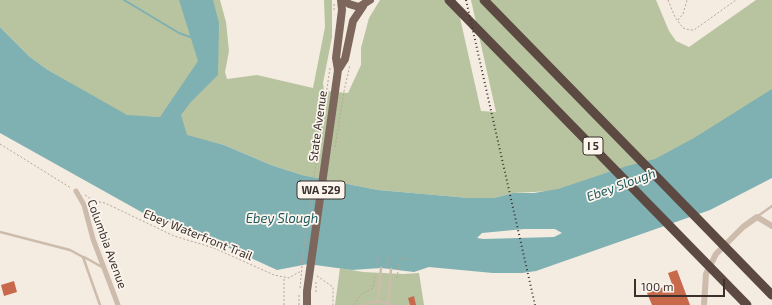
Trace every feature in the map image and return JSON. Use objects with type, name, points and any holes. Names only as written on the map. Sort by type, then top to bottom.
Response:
[{"type":"highway","name":"I 5","points":[[449,0],[737,293],[747,305]]},
{"type":"highway","name":"I 5","points":[[484,0],[772,295]]},
{"type":"main road","points":[[342,0],[355,6],[363,6]]},
{"type":"main road","name":"State Avenue","points":[[307,305],[303,291],[338,70],[336,58],[342,0]]},
{"type":"main road","name":"State Avenue","points":[[338,70],[346,54],[353,21],[363,6],[370,0]]},
{"type":"street","name":"Columbia Avenue","points":[[76,191],[84,206],[93,239],[118,305]]},
{"type":"street","points":[[704,305],[706,274],[716,254],[743,227],[757,217],[772,226]]},
{"type":"lane","points":[[757,217],[772,206]]},
{"type":"lane","points":[[0,232],[70,250],[105,268]]},
{"type":"lane","points":[[83,257],[100,305]]},
{"type":"lane","points":[[378,301],[381,268]]},
{"type":"lane","points":[[388,303],[391,269]]},
{"type":"lane","points":[[363,305],[371,301],[378,301],[392,305]]},
{"type":"path","points":[[668,0],[683,28],[694,30],[736,0]]},
{"type":"path","points":[[678,20],[683,14],[687,0]]},
{"type":"path","points":[[299,305],[303,291],[304,246],[335,90],[350,63]]},
{"type":"path","name":"Ebey Waterfront Trail","points":[[0,144],[76,191],[174,236],[214,248],[284,278],[284,305]]},
{"type":"path","points":[[397,278],[400,258],[410,260]]},
{"type":"path","points":[[354,305],[360,295],[373,288],[376,276]]},
{"type":"green space","points":[[0,0],[220,0],[226,22],[229,51],[225,72],[227,79],[257,75],[313,88],[325,27],[324,0],[332,0],[332,37],[323,83],[324,91],[348,93],[361,65],[361,48],[369,18],[380,0],[456,0],[481,111],[496,112],[471,0],[656,0],[669,31],[676,41],[689,47],[756,0],[772,0],[772,97],[691,149],[573,190],[513,193],[494,198],[469,198],[378,190],[302,175],[271,165],[224,145],[187,136],[160,117],[127,116],[48,70],[30,57],[0,27]]},
{"type":"green space","points":[[340,268],[363,272],[403,274],[419,273],[424,305],[335,305]]},
{"type":"water","name":"Ebey Slough","points":[[179,0],[213,0],[219,23],[218,75],[190,103],[181,115],[187,135],[224,145],[271,165],[302,175],[378,190],[469,198],[494,198],[513,193],[534,193],[558,189],[627,166],[655,159],[694,138],[772,89],[772,178],[710,210],[536,271],[522,273],[493,273],[429,267],[414,272],[381,268],[352,270],[308,264],[277,270],[201,235],[145,214],[0,133],[0,27],[30,57],[48,70],[127,115],[160,117],[198,61]]},
{"type":"pier","points":[[524,229],[555,229],[562,233],[554,237],[477,238],[482,233]]},
{"type":"building","points":[[677,270],[690,305],[652,305],[647,293],[672,284],[668,273]]},
{"type":"building","points":[[14,281],[17,292],[4,296],[1,285]]},
{"type":"building","points":[[414,296],[416,305],[410,305],[408,298]]},
{"type":"waterway","points":[[124,0],[179,33],[193,38]]},
{"type":"railway","points":[[466,0],[535,305]]}]
